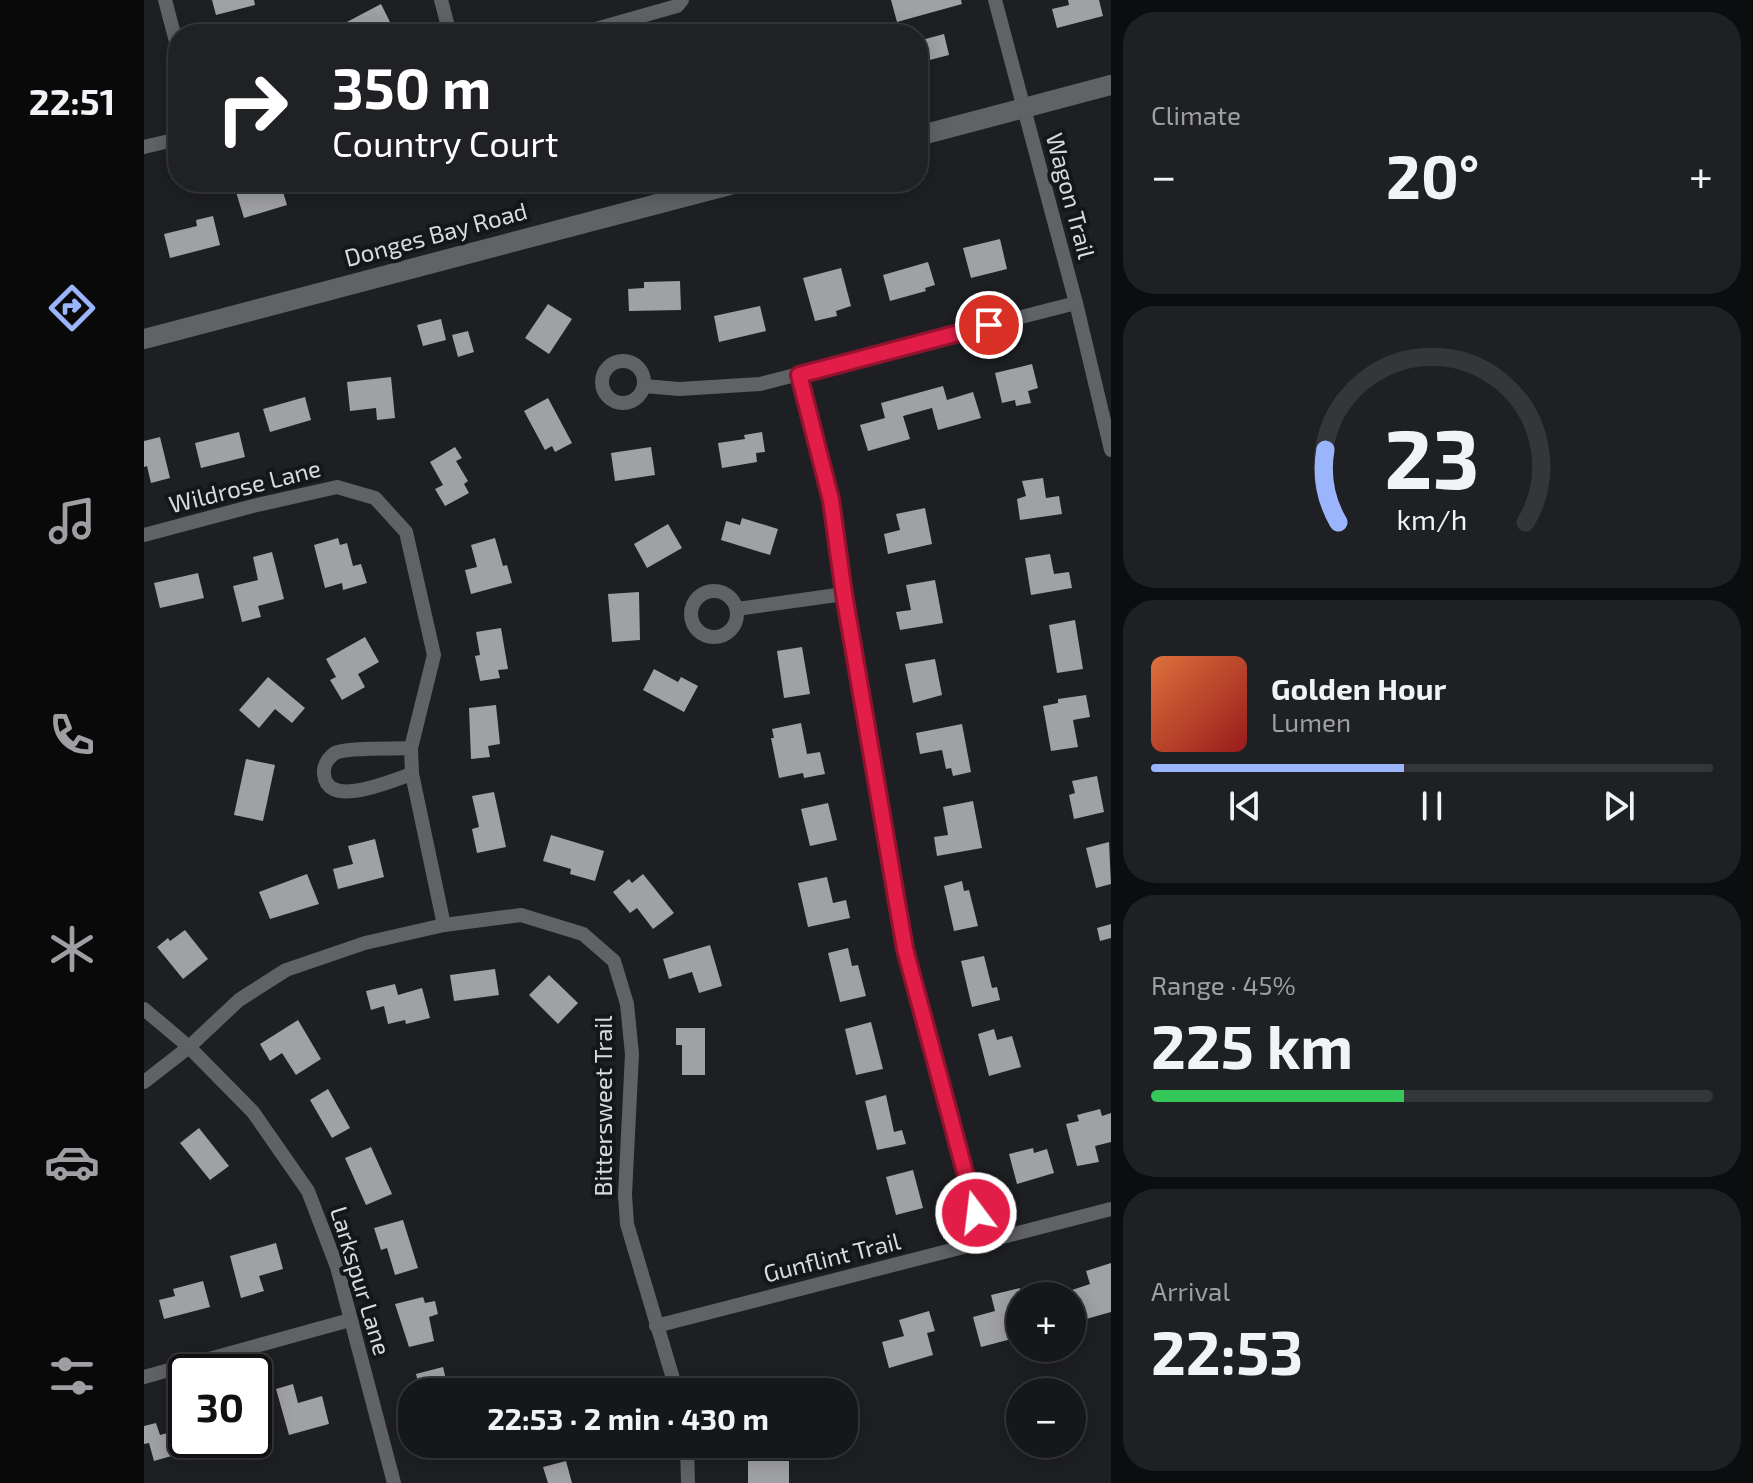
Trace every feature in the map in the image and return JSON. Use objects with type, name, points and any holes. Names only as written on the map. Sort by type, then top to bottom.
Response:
[{"type":"street","points":[[165,0],[171,24]]},
{"type":"street","points":[[441,0],[447,24]]},
{"type":"street","points":[[613,24],[677,6],[682,0]]},
{"type":"street","name":"Wagon Trail","points":[[995,0],[1076,303],[1111,450]]},
{"type":"street","points":[[928,133],[1111,85]]},
{"type":"street","points":[[144,147],[168,141]]},
{"type":"street","name":"Donges Bay Road","points":[[144,339],[703,192]]},
{"type":"street","points":[[644,386],[679,389],[760,384],[1076,303]]},
{"type":"street","points":[[799,375],[831,500],[844,594],[905,949],[984,1243]]},
{"type":"street","name":"Wildrose Lane","points":[[144,535],[337,487],[375,498],[406,532],[434,655],[411,748],[412,774],[444,925]]},
{"type":"street","points":[[737,609],[844,594]]},
{"type":"street","points":[[411,748],[341,751],[329,759],[324,772],[333,790],[347,793],[412,774]]},
{"type":"street","name":"Bittersweet Trail","points":[[144,1082],[189,1047],[239,1000],[286,970],[365,943],[444,925],[521,915],[583,934],[614,961],[627,1004],[632,1054],[625,1195],[627,1224],[673,1378]]},
{"type":"street","name":"Larkspur Lane","points":[[144,1009],[189,1047],[253,1112],[308,1191],[337,1267],[394,1483]]},
{"type":"street","name":"Gunflint Trail","points":[[656,1326],[1111,1209]]},
{"type":"street","points":[[144,1377],[350,1320]]},
{"type":"street","points":[[687,1458],[688,1483]]},
{"type":"building","points":[[212,0],[254,0],[255,5],[216,15]]},
{"type":"building","points":[[891,0],[961,0],[962,4],[897,22]]},
{"type":"building","points":[[1068,0],[1099,0],[1103,16],[1057,28],[1052,9],[1069,5]]},
{"type":"building","points":[[381,4],[391,24],[345,24]]},
{"type":"building","points":[[944,34],[949,55],[928,60],[928,38]]},
{"type":"building","points":[[236,192],[283,192],[287,205],[244,218]]},
{"type":"building","points":[[213,216],[220,245],[170,258],[164,234],[197,226],[196,220]]},
{"type":"building","points":[[1000,239],[1007,269],[971,278],[963,248]]},
{"type":"building","points":[[928,262],[935,285],[925,288],[926,291],[890,301],[883,275]]},
{"type":"building","points":[[841,268],[851,306],[836,311],[837,316],[815,321],[803,278]]},
{"type":"building","points":[[680,281],[681,310],[629,311],[628,289],[644,288],[644,282]]},
{"type":"building","points":[[548,304],[572,319],[549,354],[525,338]]},
{"type":"building","points":[[760,306],[766,331],[719,342],[714,316]]},
{"type":"building","points":[[441,319],[446,340],[423,346],[417,325]]},
{"type":"building","points":[[468,331],[474,352],[458,357],[452,335]]},
{"type":"building","points":[[1032,364],[1038,388],[1028,391],[1031,403],[1016,406],[1015,400],[1002,403],[995,373]]},
{"type":"building","points":[[391,377],[395,418],[377,420],[376,408],[350,411],[347,382]]},
{"type":"building","points":[[943,386],[947,400],[973,392],[981,418],[938,430],[932,408],[903,416],[910,439],[868,451],[860,425],[885,418],[881,403]]},
{"type":"building","points":[[305,397],[311,420],[270,432],[263,409]]},
{"type":"building","points":[[548,398],[572,443],[555,452],[552,446],[545,450],[524,411]]},
{"type":"building","points":[[239,432],[245,457],[201,468],[195,443]]},
{"type":"building","points":[[762,432],[765,452],[756,453],[757,462],[722,468],[718,443],[745,439],[744,435]]},
{"type":"building","points":[[160,437],[170,478],[151,483],[147,466],[144,467],[144,441]]},
{"type":"building","points":[[455,447],[462,458],[456,461],[468,481],[464,484],[469,493],[445,506],[435,489],[443,485],[430,462]]},
{"type":"building","points":[[651,447],[655,475],[615,481],[611,453]]},
{"type":"building","points":[[1043,478],[1046,498],[1059,496],[1062,514],[1020,520],[1017,499],[1026,496],[1022,481]]},
{"type":"building","points":[[925,508],[932,544],[888,554],[884,534],[900,530],[896,514]]},
{"type":"building","points":[[742,518],[778,529],[770,555],[721,540],[726,521],[740,525]]},
{"type":"building","points":[[668,524],[682,548],[647,568],[634,544]]},
{"type":"building","points":[[338,538],[340,545],[347,543],[353,566],[361,564],[367,583],[343,590],[342,583],[325,588],[314,545]]},
{"type":"building","points":[[495,538],[503,566],[507,565],[512,583],[471,594],[465,570],[477,567],[471,545]]},
{"type":"building","points":[[272,552],[284,599],[258,606],[261,617],[242,622],[233,586],[258,580],[253,557]]},
{"type":"building","points":[[1050,554],[1054,574],[1069,572],[1072,588],[1031,595],[1025,558]]},
{"type":"building","points":[[198,573],[204,598],[160,608],[154,583]]},
{"type":"building","points":[[935,580],[943,623],[900,630],[896,612],[911,610],[906,585]]},
{"type":"building","points":[[639,592],[640,640],[612,642],[608,594]]},
{"type":"building","points":[[1075,620],[1083,669],[1057,673],[1049,625]]},
{"type":"building","points":[[501,628],[508,669],[498,670],[500,678],[480,681],[475,656],[480,655],[476,632]]},
{"type":"building","points":[[365,637],[379,662],[358,674],[365,687],[342,700],[330,680],[336,677],[326,659]]},
{"type":"building","points":[[802,647],[810,694],[784,698],[777,651]]},
{"type":"building","points":[[935,659],[942,695],[913,703],[905,664]]},
{"type":"building","points":[[654,669],[678,682],[681,677],[698,686],[684,712],[643,690]]},
{"type":"building","points":[[268,677],[305,708],[292,723],[275,709],[259,728],[239,710]]},
{"type":"building","points":[[1086,695],[1090,717],[1073,720],[1078,747],[1051,751],[1043,706],[1058,703],[1058,699]]},
{"type":"building","points":[[496,705],[500,744],[488,746],[490,757],[471,759],[469,708]]},
{"type":"building","points":[[801,723],[807,754],[820,752],[825,774],[804,778],[803,773],[779,778],[772,729]]},
{"type":"building","points":[[962,724],[971,772],[953,776],[951,768],[946,769],[942,750],[920,754],[916,733]]},
{"type":"building","points":[[246,759],[275,765],[263,821],[234,815]]},
{"type":"building","points":[[1097,776],[1104,812],[1074,819],[1069,795],[1075,793],[1072,781]]},
{"type":"building","points":[[494,792],[506,847],[477,853],[472,829],[479,827],[472,796]]},
{"type":"building","points":[[973,801],[982,848],[937,856],[934,837],[948,835],[943,807]]},
{"type":"building","points":[[828,803],[837,840],[810,846],[801,809]]},
{"type":"building","points":[[551,835],[604,851],[595,881],[570,874],[571,869],[543,861]]},
{"type":"building","points":[[375,839],[384,877],[338,889],[333,869],[353,864],[348,846]]},
{"type":"building","points":[[1109,842],[1111,884],[1096,888],[1086,848]]},
{"type":"building","points":[[307,874],[319,904],[270,919],[259,892]]},
{"type":"building","points":[[643,874],[674,913],[653,929],[637,908],[630,913],[613,892],[629,879],[632,883]]},
{"type":"building","points":[[827,877],[833,903],[846,900],[850,918],[808,927],[798,883]]},
{"type":"building","points":[[962,881],[964,891],[969,890],[978,926],[954,931],[944,886]]},
{"type":"building","points":[[1111,924],[1111,938],[1100,941],[1097,928]]},
{"type":"building","points":[[185,930],[208,959],[183,979],[157,947]]},
{"type":"building","points":[[710,945],[722,986],[699,993],[692,972],[669,979],[663,959]]},
{"type":"building","points":[[848,948],[852,966],[858,965],[866,996],[840,1002],[828,953]]},
{"type":"building","points":[[984,956],[992,988],[997,987],[1000,1000],[972,1007],[961,961]]},
{"type":"building","points":[[495,969],[499,995],[454,1001],[450,975]]},
{"type":"building","points":[[549,975],[578,1003],[558,1024],[529,995]]},
{"type":"building","points":[[395,984],[398,995],[422,988],[430,1018],[406,1024],[405,1020],[388,1024],[384,1006],[371,1010],[366,991]]},
{"type":"building","points":[[298,1020],[321,1059],[296,1075],[282,1053],[270,1061],[260,1044]]},
{"type":"building","points":[[871,1022],[883,1069],[856,1075],[845,1029]]},
{"type":"building","points":[[676,1028],[705,1028],[705,1075],[682,1075],[682,1045],[676,1045]]},
{"type":"building","points":[[994,1029],[997,1040],[1012,1036],[1021,1067],[989,1076],[978,1034]]},
{"type":"building","points":[[328,1089],[350,1128],[332,1138],[310,1100]]},
{"type":"building","points":[[886,1095],[894,1132],[902,1130],[906,1144],[877,1150],[865,1101]]},
{"type":"building","points":[[1100,1109],[1102,1116],[1111,1113],[1111,1142],[1095,1146],[1099,1162],[1077,1166],[1066,1124],[1079,1121],[1077,1115]]},
{"type":"building","points":[[199,1128],[229,1166],[210,1180],[180,1143]]},
{"type":"building","points":[[371,1147],[392,1194],[366,1205],[345,1158]]},
{"type":"building","points":[[1033,1148],[1034,1153],[1047,1149],[1054,1173],[1017,1184],[1009,1154]]},
{"type":"building","points":[[913,1170],[923,1208],[896,1215],[886,1177]]},
{"type":"building","points":[[403,1220],[418,1268],[395,1275],[387,1248],[381,1250],[374,1228]]},
{"type":"building","points":[[276,1243],[283,1269],[259,1276],[264,1291],[241,1298],[230,1256]]},
{"type":"building","points":[[1111,1263],[1111,1312],[1086,1319],[1086,1285],[1090,1284],[1086,1271]]},
{"type":"building","points":[[203,1281],[210,1307],[164,1319],[159,1300],[175,1296],[173,1289]]},
{"type":"building","points":[[1006,1291],[1006,1340],[981,1347],[973,1317],[995,1311],[991,1295]]},
{"type":"building","points":[[423,1297],[425,1303],[435,1301],[438,1314],[429,1317],[434,1341],[409,1347],[395,1304]]},
{"type":"building","points":[[929,1311],[935,1331],[927,1333],[933,1355],[889,1368],[882,1342],[904,1336],[899,1320]]},
{"type":"building","points":[[443,1367],[446,1378],[417,1378],[416,1374]]},
{"type":"building","points":[[293,1384],[298,1403],[322,1396],[329,1424],[289,1435],[276,1389]]},
{"type":"building","points":[[156,1423],[160,1435],[168,1433],[168,1457],[154,1461],[149,1443],[144,1444],[144,1426]]},
{"type":"building","points":[[566,1461],[572,1483],[548,1483],[543,1467]]},
{"type":"building","points":[[748,1461],[789,1461],[789,1483],[748,1483]]},
{"type":"route","points":[[976,1213],[905,949],[844,594],[831,500],[799,375],[989,325]]}]
